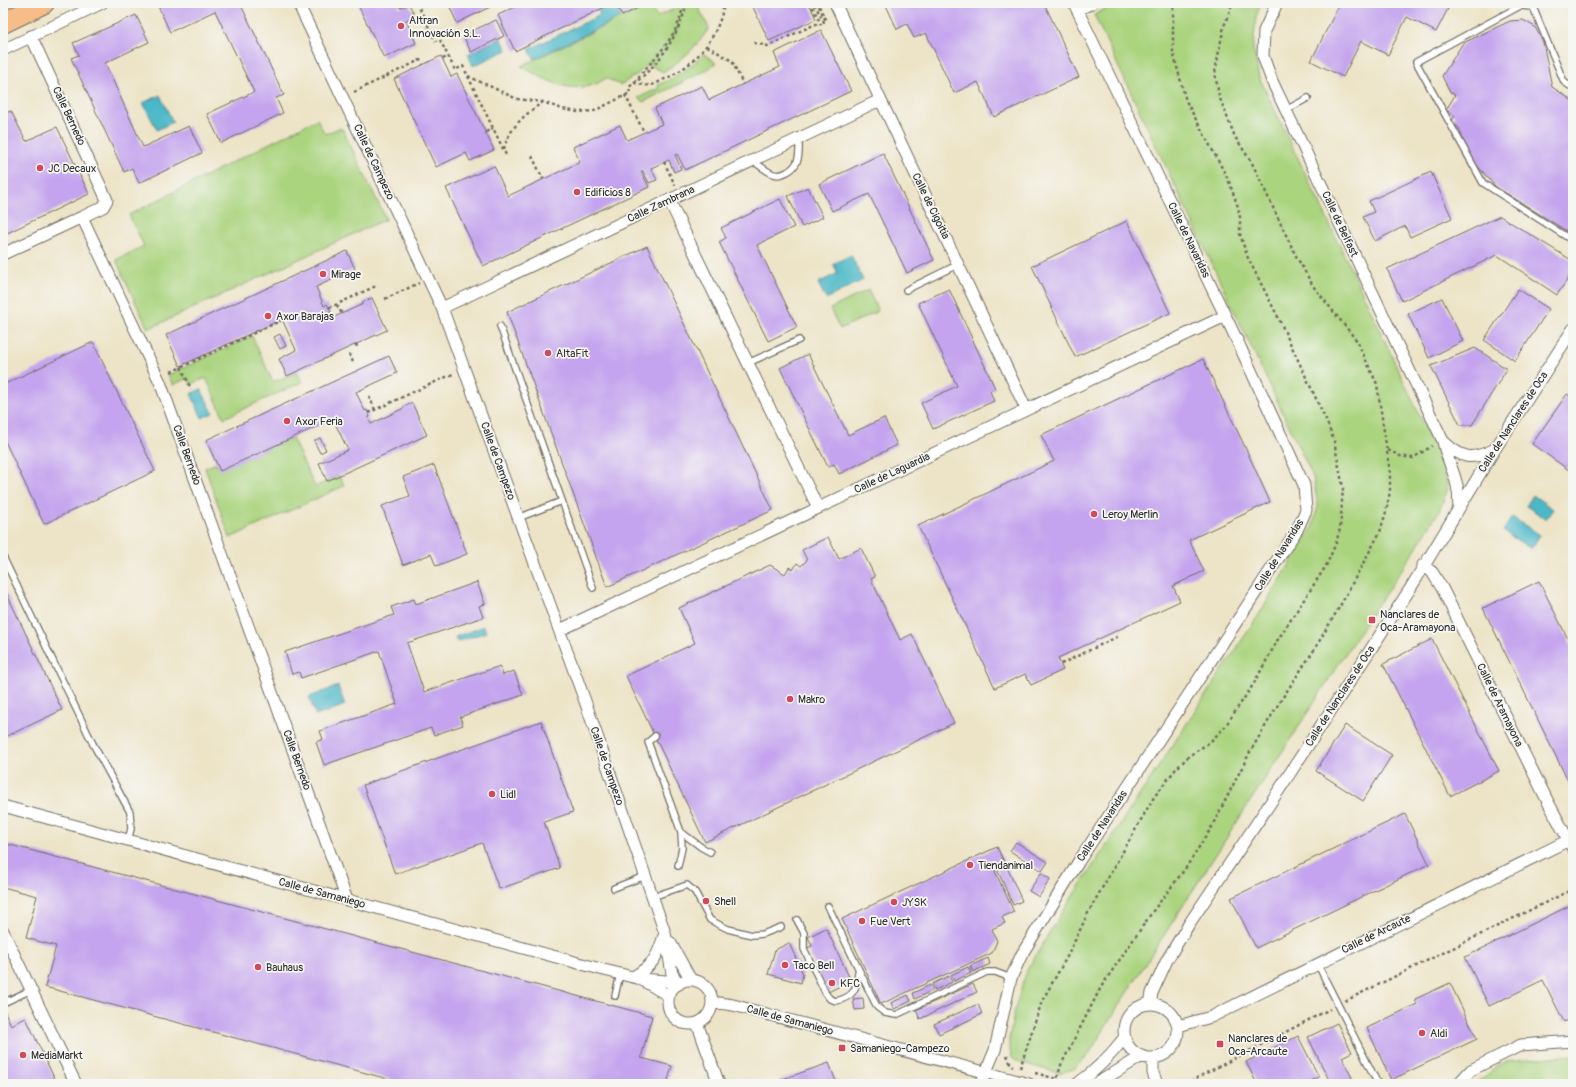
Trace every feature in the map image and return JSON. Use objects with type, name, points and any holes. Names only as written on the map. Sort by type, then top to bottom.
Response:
[{"type":"highway","points":[[3,23],[44,3]]},
{"type":"street","points":[[3,50],[102,3]]},
{"type":"street","name":"Calle de Campezo","points":[[298,3],[442,308],[560,630],[665,933],[691,980]]},
{"type":"street","name":"Calle de Cigoitia","points":[[835,3],[1026,409]]},
{"type":"street","points":[[1075,7],[1092,3]]},
{"type":"street","name":"Calle de Belfast","points":[[1276,3],[1264,31],[1263,56],[1272,81],[1443,441],[1445,453],[1453,472],[1458,491],[1458,508]]},
{"type":"street","name":"Calle de Navaridas","points":[[981,1084],[994,1050],[1012,978],[1022,954],[1047,911],[1297,530],[1306,510],[1304,485],[1225,316],[1075,7]]},
{"type":"street","name":"Calle Bernedo","points":[[31,36],[107,200],[103,207],[82,217],[160,382],[346,900]]},
{"type":"street","name":"Calle Zambrana","points":[[442,308],[880,100]]},
{"type":"street","points":[[669,200],[818,508]]},
{"type":"street","points":[[3,254],[82,217]]},
{"type":"street","name":"Calle de Laguardia","points":[[560,630],[1225,316]]},
{"type":"street","name":"Calle de Nanclares de Oca","points":[[1150,1004],[1152,993],[1174,948],[1288,777],[1410,589],[1458,508],[1573,329]]},
{"type":"street","name":"Calle de Belfast","points":[[1443,441],[1456,453],[1468,457],[1485,454],[1495,449]]},
{"type":"street","name":"Calle de Aramayona","points":[[1423,565],[1432,572],[1442,588],[1547,800],[1571,842]]},
{"type":"street","name":"Calle de Samaniego","points":[[3,806],[620,974],[678,984]]},
{"type":"street","name":"Calle de Arcaute","points":[[1178,1026],[1211,1017],[1317,963],[1571,842]]},
{"type":"street","points":[[3,932],[6,948],[31,990],[76,1084]]},
{"type":"street","points":[[637,978],[657,958],[665,933]]},
{"type":"street","name":"Calle de Campezo","points":[[665,933],[672,974],[678,984]]},
{"type":"street","name":"Calle de Samaniego","points":[[637,978],[669,996]]},
{"type":"street","points":[[691,980],[697,981],[705,986],[710,992],[712,1002],[711,1010],[707,1016],[697,1023],[689,1024],[678,1020],[672,1013],[669,1004],[669,996],[678,984],[691,980]]},
{"type":"street","name":"Calle de Samaniego","points":[[712,1002],[733,1004],[1029,1084]]},
{"type":"street","points":[[1096,1084],[1148,1057],[1164,1055],[1172,1048],[1177,1038],[1178,1026],[1176,1019],[1170,1011],[1161,1006],[1150,1004],[1137,1008],[1127,1018],[1124,1027],[1128,1045],[1134,1052],[1148,1057]]},
{"type":"street","points":[[697,1023],[719,1084]]},
{"type":"street","points":[[1077,1084],[1088,1077],[1111,1054],[1125,1037]]},
{"type":"street","points":[[1458,1084],[1471,1070],[1521,1045],[1573,1041]]},
{"type":"street","points":[[1148,1057],[1157,1084]]},
{"type":"lane","points":[[1573,88],[1564,82],[1532,7],[1520,6],[1416,62],[1483,183],[1573,241]]},
{"type":"lane","points":[[1286,110],[1308,98]]},
{"type":"lane","points":[[753,160],[772,174],[781,175],[790,170],[796,164],[800,156],[799,138]]},
{"type":"lane","points":[[906,290],[959,264]]},
{"type":"lane","points":[[500,326],[593,588]]},
{"type":"lane","points":[[748,363],[799,340]]},
{"type":"lane","points":[[518,518],[562,501]]},
{"type":"lane","points":[[3,557],[92,744],[130,812],[131,829],[128,840]]},
{"type":"lane","points":[[655,736],[648,742],[681,832],[682,848],[678,866]]},
{"type":"lane","points":[[681,832],[710,852]]},
{"type":"lane","points":[[614,888],[645,876]]},
{"type":"lane","points":[[652,897],[687,885],[695,892],[710,920],[728,929],[752,935],[763,934],[781,927]]},
{"type":"lane","points":[[828,906],[877,1007],[885,1013],[896,1015],[987,972],[995,972],[1012,978]]},
{"type":"lane","points":[[797,920],[804,933],[804,949],[826,994],[830,999],[836,1001],[850,996],[855,991],[858,982],[858,970]]},
{"type":"lane","points":[[1317,963],[1378,1084]]},
{"type":"lane","points":[[615,996],[620,974]]},
{"type":"lane","points":[[3,1003],[31,990]]},
{"type":"path","points":[[417,3],[436,42]]},
{"type":"path","points":[[505,3],[507,8]]},
{"type":"path","points":[[635,83],[659,55],[672,35],[680,19],[683,3]]},
{"type":"path","points":[[468,76],[517,99],[543,102],[562,109],[578,112],[594,111],[630,93],[629,87],[644,75],[665,52],[676,34],[683,18],[687,3]]},
{"type":"path","points":[[635,83],[651,85],[680,71],[692,62],[707,46],[716,32],[723,13],[724,3]]},
{"type":"path","points":[[754,43],[768,46],[816,24],[817,26],[820,24],[812,6],[815,5],[824,22],[826,21],[818,4],[819,3]]},
{"type":"path","points":[[1020,1068],[1042,1001],[1068,955],[1089,911],[1154,797],[1175,770],[1224,728],[1253,685],[1277,641],[1326,566],[1336,543],[1340,528],[1343,488],[1334,441],[1326,420],[1293,354],[1277,315],[1247,256],[1240,234],[1240,217],[1238,207],[1228,179],[1186,102],[1173,52],[1173,8],[1175,3]]},
{"type":"path","points":[[1057,1079],[1061,1066],[1102,987],[1140,930],[1185,869],[1210,830],[1250,752],[1340,606],[1380,532],[1390,491],[1388,450],[1377,384],[1357,341],[1312,286],[1295,254],[1252,163],[1235,137],[1219,96],[1215,73],[1224,26],[1232,3]]},
{"type":"path","points":[[440,40],[455,70],[463,66],[506,155]]},
{"type":"path","points":[[707,46],[732,61],[743,84]]},
{"type":"path","points":[[443,58],[448,56]]},
{"type":"path","points":[[343,97],[420,60],[422,65]]},
{"type":"path","points":[[626,95],[644,132]]},
{"type":"path","points":[[504,150],[510,133],[520,120],[530,110],[543,102]]},
{"type":"path","points":[[486,132],[494,128]]},
{"type":"path","points":[[532,156],[543,179]]},
{"type":"path","points":[[664,162],[678,191]]},
{"type":"path","points":[[385,299],[429,279]]},
{"type":"path","points":[[329,308],[378,285]]},
{"type":"path","points":[[337,304],[342,314]]},
{"type":"path","points":[[170,372],[282,320]]},
{"type":"path","points":[[356,344],[358,349]]},
{"type":"path","points":[[349,354],[354,364]]},
{"type":"path","points":[[181,367],[192,389]]},
{"type":"path","points":[[368,413],[464,368]]},
{"type":"path","points":[[368,396],[375,410]]},
{"type":"path","points":[[1388,450],[1400,456],[1413,458],[1443,441]]},
{"type":"path","points":[[1061,664],[1119,636]]},
{"type":"path","points":[[1185,1084],[1338,1005],[1573,889]]},
{"type":"green space","points":[[687,3],[696,3],[709,28],[689,53],[663,72],[648,64],[638,74],[620,85],[606,78],[594,85],[573,88],[547,80],[521,66],[650,4],[657,17]]},
{"type":"green space","points":[[1117,3],[1261,3],[1256,17],[1253,48],[1259,77],[1364,296],[1442,464],[1448,489],[1439,511],[1411,556],[1360,631],[1089,1054],[1074,1069],[1059,1073],[1021,1063],[1012,1058],[1009,1048],[1009,1039],[1015,1009],[1027,970],[1059,917],[1258,616],[1312,528],[1318,506],[1313,477],[1094,15]]},
{"type":"green space","points":[[704,54],[716,63],[705,71],[643,102],[638,98],[659,88],[658,85],[682,72]]},
{"type":"green space","points":[[317,119],[325,134],[339,128],[343,130],[386,219],[148,329],[116,260],[144,246],[129,215]]},
{"type":"green space","points":[[868,290],[878,311],[840,329],[830,309]]},
{"type":"green space","points":[[252,336],[273,382],[297,372],[302,382],[224,418],[206,378],[191,384],[188,378],[173,385],[168,375]]},
{"type":"green space","points":[[292,438],[315,487],[339,476],[344,486],[230,538],[205,468],[216,463],[220,470]]},
{"type":"green space","points":[[1573,1055],[1573,1084],[1475,1084],[1505,1061]]},
{"type":"water","points":[[614,3],[621,17],[534,59],[529,49],[600,15],[598,11]]},
{"type":"water","points":[[501,38],[507,50],[473,66],[468,54]]},
{"type":"water","points":[[160,95],[173,122],[157,130],[143,103]]},
{"type":"water","points":[[851,255],[863,280],[826,299],[818,283],[838,273],[833,264]]},
{"type":"water","points":[[201,389],[213,413],[202,418],[191,394]]},
{"type":"water","points":[[1533,495],[1553,509],[1546,519],[1526,506]]},
{"type":"water","points":[[1512,517],[1540,535],[1531,549],[1503,531]]},
{"type":"water","points":[[484,626],[486,632],[457,642],[455,637]]},
{"type":"water","points":[[338,686],[345,705],[316,716],[309,697]]},
{"type":"building","points":[[240,3],[284,95],[276,98],[283,113],[221,143],[207,114],[254,92],[215,11],[170,32],[157,4]]},
{"type":"building","points":[[357,3],[398,3],[400,8],[409,4],[415,16],[406,20],[416,43],[384,58]]},
{"type":"building","points":[[448,3],[488,3],[490,7],[457,23]]},
{"type":"building","points":[[524,3],[613,3],[515,51],[498,15]]},
{"type":"building","points":[[615,3],[648,3],[622,16]]},
{"type":"building","points":[[751,3],[809,3],[816,19],[769,41]]},
{"type":"building","points":[[885,3],[1044,3],[1079,77],[994,117],[978,82],[954,93],[926,33],[914,38],[907,24],[897,29]]},
{"type":"building","points":[[1340,3],[1451,3],[1436,32],[1407,17],[1388,55],[1361,41],[1343,77],[1311,61]]},
{"type":"building","points":[[136,15],[149,42],[105,63],[143,147],[189,126],[202,153],[139,183],[132,168],[124,172],[71,58],[79,55],[73,43]]},
{"type":"building","points":[[496,20],[504,36],[471,52],[463,35]]},
{"type":"building","points":[[1523,20],[1535,27],[1543,42],[1552,87],[1573,101],[1573,235],[1496,187],[1468,155],[1459,128],[1451,122],[1455,116],[1446,110],[1455,95],[1450,92],[1442,76],[1463,43],[1510,21]]},
{"type":"building","points":[[821,30],[851,91],[685,170],[677,154],[675,155],[681,169],[674,172],[669,160],[651,168],[657,180],[649,183],[643,171],[641,171],[649,187],[483,266],[446,188],[494,166],[508,196],[580,162],[573,147],[620,125],[627,140],[662,124],[655,108],[702,86],[709,100],[780,67],[774,53]]},
{"type":"building","points":[[441,56],[451,77],[457,74],[494,150],[470,161],[466,153],[436,167],[394,79]]},
{"type":"building","name":"JC Decaux","points":[[11,111],[26,141],[57,127],[89,194],[3,235],[3,114]]},
{"type":"building","points":[[883,153],[934,260],[907,273],[869,194],[832,211],[819,184]]},
{"type":"building","points":[[1431,172],[1452,218],[1410,237],[1405,226],[1375,241],[1363,217],[1374,212],[1369,201]]},
{"type":"building","points":[[808,187],[823,217],[802,227],[788,196]]},
{"type":"building","points":[[780,199],[794,227],[757,245],[797,327],[768,341],[719,242],[726,238],[721,228]]},
{"type":"building","points":[[1500,216],[1573,261],[1573,271],[1557,295],[1497,255],[1402,301],[1387,269]]},
{"type":"building","points":[[1127,221],[1170,313],[1075,357],[1032,266]]},
{"type":"building","points":[[647,246],[773,510],[607,587],[507,312]]},
{"type":"building","name":"Axor Barajas","points":[[347,251],[355,269],[316,287],[324,306],[327,304],[331,312],[328,313],[330,319],[363,304],[363,302],[372,298],[387,330],[287,376],[279,359],[296,350],[282,319],[180,366],[166,335]]},
{"type":"building","points":[[949,289],[995,388],[990,391],[994,401],[933,429],[921,403],[957,386],[918,303]]},
{"type":"building","points":[[1518,289],[1549,309],[1515,361],[1484,340]]},
{"type":"building","points":[[1442,298],[1463,341],[1429,358],[1408,314]]},
{"type":"building","points":[[280,334],[286,346],[280,349],[274,337]]},
{"type":"building","points":[[93,342],[155,471],[44,524],[3,437],[3,385]]},
{"type":"building","points":[[1475,348],[1507,369],[1472,425],[1460,425],[1431,366]]},
{"type":"building","points":[[808,354],[848,435],[884,418],[897,445],[839,474],[834,464],[828,467],[780,368]]},
{"type":"building","name":"Axor Feria","points":[[389,356],[397,373],[356,392],[365,411],[367,410],[370,417],[368,418],[371,424],[412,403],[427,435],[327,481],[319,463],[348,450],[333,419],[220,471],[206,440]]},
{"type":"building","name":"Leroy Merlin","points":[[1203,359],[1270,502],[1189,540],[1204,571],[1173,586],[1180,601],[1058,658],[1063,670],[1031,685],[1025,674],[995,688],[918,526],[1054,461],[1041,435]]},
{"type":"building","points":[[1567,394],[1573,398],[1573,473],[1532,444]]},
{"type":"building","points":[[320,438],[326,450],[320,453],[314,441]]},
{"type":"building","points":[[434,465],[467,554],[436,566],[431,554],[403,565],[382,506],[410,496],[403,477]]},
{"type":"building","name":"Makro","points":[[828,537],[839,559],[861,548],[875,577],[871,579],[900,640],[912,634],[954,723],[705,842],[626,676],[695,643],[679,608],[770,565],[785,574],[789,567],[793,570],[797,563],[801,566],[807,560],[802,550]]},
{"type":"building","points":[[1539,581],[1573,649],[1573,791],[1483,608]]},
{"type":"building","points":[[477,582],[485,604],[479,606],[483,617],[407,643],[424,692],[500,666],[503,675],[514,671],[523,695],[460,717],[463,725],[434,735],[431,728],[324,765],[316,742],[323,739],[320,731],[397,704],[379,651],[301,678],[299,672],[292,674],[285,652],[394,615],[391,607],[414,599],[416,604]]},
{"type":"building","points":[[3,586],[62,710],[3,738]]},
{"type":"building","points":[[1432,639],[1499,771],[1450,796],[1383,664]]},
{"type":"building","points":[[541,721],[573,812],[544,822],[560,868],[499,889],[482,843],[395,874],[363,785]]},
{"type":"building","points":[[1345,725],[1392,755],[1363,801],[1316,771]]},
{"type":"building","points":[[1405,814],[1429,864],[1256,948],[1231,898]]},
{"type":"building","points":[[1016,842],[1048,862],[1042,871],[1010,851]]},
{"type":"building","name":"Bauhaus","points":[[7,844],[652,1016],[641,1058],[672,1066],[667,1084],[407,1084],[45,987],[56,946],[26,938],[37,896],[3,887],[3,858]]},
{"type":"building","points":[[997,847],[1005,864],[994,869],[1014,912],[1002,917],[1005,923],[992,929],[997,941],[992,953],[881,1004],[842,919]]},
{"type":"building","points":[[1006,865],[1022,901],[1013,905],[997,869]]},
{"type":"building","points":[[1041,873],[1050,879],[1039,897],[1029,891]]},
{"type":"building","points":[[1573,904],[1573,1018],[1564,1022],[1543,980],[1489,1006],[1465,957]]},
{"type":"building","points":[[826,928],[851,981],[828,992],[807,948],[812,946],[808,937]]},
{"type":"building","name":"Taco Bell","points":[[789,943],[803,974],[801,983],[768,974],[775,950]]},
{"type":"building","points":[[988,958],[990,964],[973,972],[970,966]]},
{"type":"building","points":[[968,967],[971,973],[954,981],[951,975]]},
{"type":"building","points":[[949,976],[952,982],[935,990],[932,984]]},
{"type":"building","name":"Aldi","points":[[1450,983],[1477,1039],[1391,1080],[1367,1028],[1417,1004],[1415,999]]},
{"type":"building","points":[[973,984],[977,992],[920,1019],[916,1010]]},
{"type":"building","points":[[930,985],[933,990],[915,999],[913,993]]},
{"type":"building","points":[[908,995],[911,1001],[894,1009],[891,1003]]},
{"type":"building","points":[[863,998],[864,1009],[855,1010],[853,999]]},
{"type":"building","points":[[978,1004],[982,1014],[939,1034],[934,1024]]},
{"type":"building","name":"MediaMarkt","points":[[4,1010],[11,1025],[26,1018],[57,1084],[3,1084]]},
{"type":"building","points":[[1337,1023],[1352,1052],[1342,1057],[1352,1078],[1340,1084],[1331,1084],[1308,1037]]},
{"type":"building","points":[[1298,1036],[1319,1077],[1305,1084],[1257,1084],[1246,1062]]},
{"type":"building","points":[[829,1063],[837,1084],[782,1084],[780,1080]]},
{"type":"place","name":"Altran Innovación S.L.","points":[[401,26]]},
{"type":"place","name":"JC Decaux","points":[[40,168]]},
{"type":"place","name":"Edificios 8","points":[[577,192]]},
{"type":"place","name":"Mirage","points":[[323,274]]},
{"type":"place","name":"Axor Barajas","points":[[268,316]]},
{"type":"place","name":"AltaFit","points":[[548,353]]},
{"type":"place","name":"Axor Feria","points":[[287,421]]},
{"type":"place","name":"Leroy Merlin","points":[[1094,514]]},
{"type":"place","name":"Nanclares de Oca-Aramayona","points":[[1372,620]]},
{"type":"place","name":"Makro","points":[[790,699]]},
{"type":"place","name":"Lidl","points":[[492,794]]},
{"type":"place","name":"Tiendanimal","points":[[970,865]]},
{"type":"place","name":"Shell","points":[[706,901]]},
{"type":"place","name":"JYSK","points":[[894,902]]},
{"type":"place","name":"Fue Vert","points":[[862,921]]},
{"type":"place","name":"Taco Bell","points":[[785,965]]},
{"type":"place","name":"Bauhaus","points":[[258,967]]},
{"type":"place","name":"KFC","points":[[832,983]]},
{"type":"place","name":"Aldi","points":[[1422,1033]]},
{"type":"place","name":"Nanclares de Oca-Arcaute","points":[[1220,1044]]},
{"type":"place","name":"Samaniego-Campezo","points":[[842,1048]]},
{"type":"place","name":"MediaMarkt","points":[[23,1055]]}]
